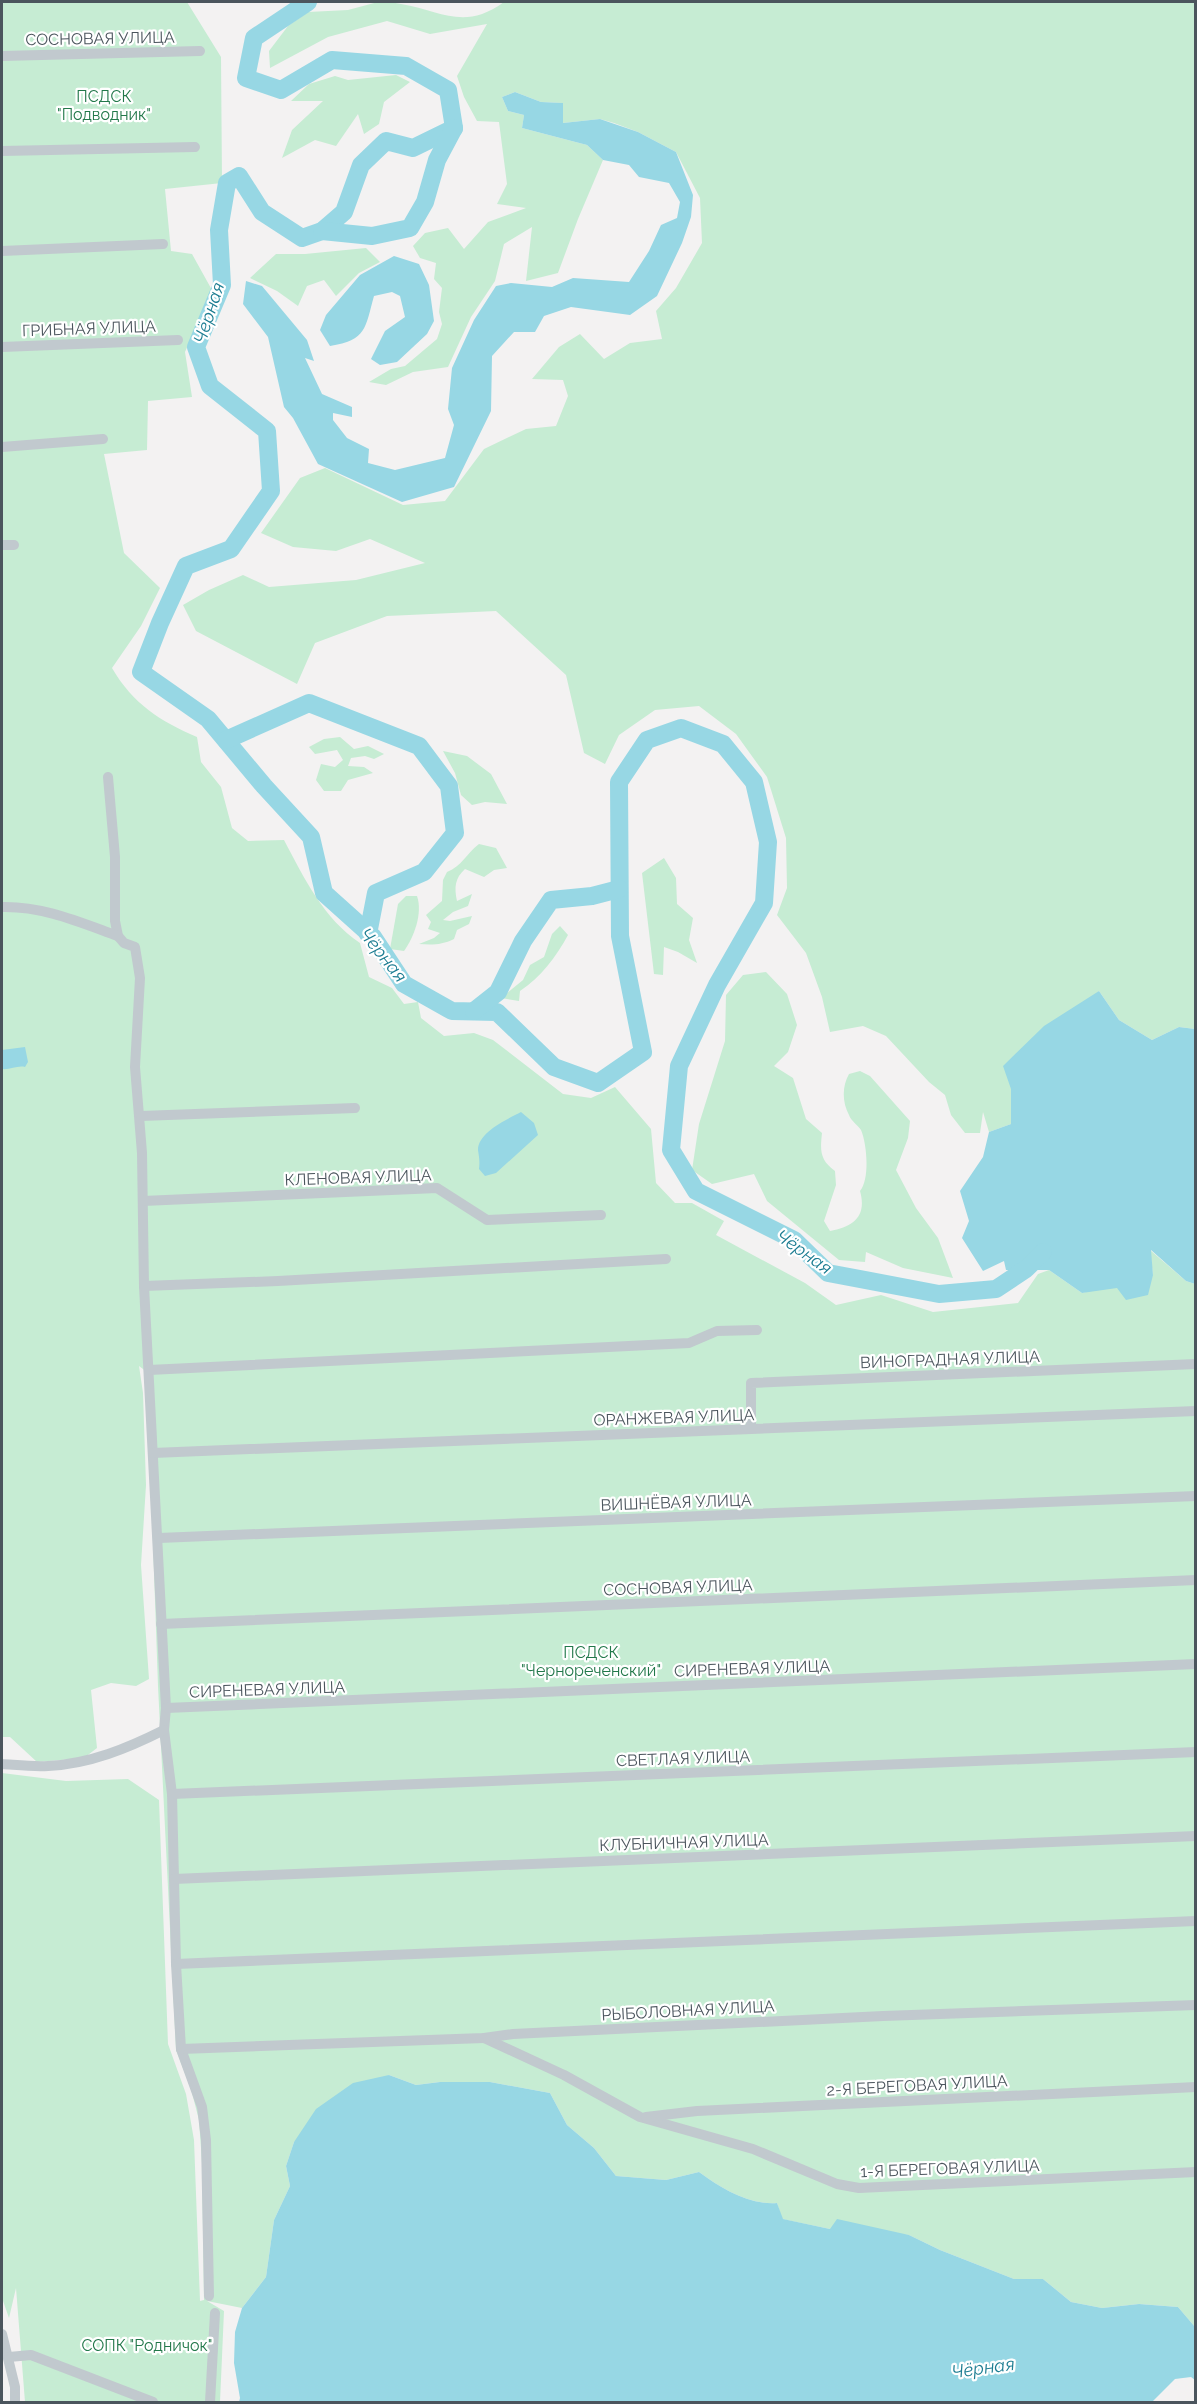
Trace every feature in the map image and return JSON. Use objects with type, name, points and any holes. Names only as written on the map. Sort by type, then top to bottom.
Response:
[{"type":"street","name":"СОСНОВАЯ УЛИЦА","points":[[2,56],[200,51]]},
{"type":"street","points":[[2,151],[195,147]]},
{"type":"street","points":[[2,251],[163,244]]},
{"type":"street","name":"ГРИБНАЯ УЛИЦА","points":[[2,347],[178,340]]},
{"type":"street","points":[[2,447],[103,439]]},
{"type":"street","points":[[2,545],[14,545]]},
{"type":"street","points":[[108,777],[115,857],[114,903],[118,936]]},
{"type":"street","points":[[2,907],[24,906],[50,912],[118,936],[124,943],[135,947],[140,978],[135,1067],[141,1116],[144,1286],[159,1538],[166,1708],[164,1730],[172,1794],[176,1964],[181,2049],[202,2107],[206,2140],[209,2296]]},
{"type":"street","points":[[141,1116],[355,1108]]},
{"type":"street","name":"КЛЕНОВАЯ УЛИЦА","points":[[143,1201],[437,1188],[487,1220],[601,1215]]},
{"type":"street","points":[[144,1286],[279,1281],[666,1259]]},
{"type":"street","points":[[149,1370],[689,1343],[717,1331],[758,1330]]},
{"type":"street","name":"ВИНОГРАДНАЯ УЛИЦА","points":[[751,1428],[751,1383],[1196,1364]]},
{"type":"street","name":"ОРАНЖЕВАЯ УЛИЦА","points":[[153,1453],[1196,1412]]},
{"type":"street","name":"ВИШНЁВАЯ УЛИЦА","points":[[159,1538],[1196,1496]]},
{"type":"street","name":"СОСНОВАЯ УЛИЦА","points":[[161,1624],[1196,1580]]},
{"type":"street","name":"СИРЕНЕВАЯ УЛИЦА","points":[[166,1708],[1196,1664]]},
{"type":"street","points":[[2,1764],[46,1767],[69,1764],[128,1748],[164,1730]]},
{"type":"street","name":"СВЕТЛАЯ УЛИЦА","points":[[172,1794],[1196,1752]]},
{"type":"street","name":"КЛУБНИЧНАЯ УЛИЦА","points":[[174,1879],[1196,1836]]},
{"type":"street","points":[[176,1964],[1196,1921]]},
{"type":"street","name":"РЫБОЛОВНАЯ УЛИЦА","points":[[181,2049],[484,2038],[513,2034],[883,2016],[1196,2005]]},
{"type":"street","name":"1-Я БЕРЕГОВАЯ УЛИЦА","points":[[484,2038],[564,2075],[640,2117],[753,2149],[837,2184],[860,2188],[1196,2172]]},
{"type":"street","name":"2-Я БЕРЕГОВАЯ УЛИЦА","points":[[640,2117],[698,2111],[1196,2087]]},
{"type":"street","points":[[210,2403],[215,2313]]},
{"type":"street","points":[[2,2334],[9,2357],[15,2403]]},
{"type":"street","points":[[9,2357],[31,2355],[153,2403]]},
{"type":"green space","name":"ПСДСК \"Чернореченский\"","points":[[2,2],[187,2],[221,57],[222,183],[165,189],[171,251],[192,254],[212,290],[185,352],[192,397],[148,401],[147,450],[104,454],[124,553],[160,588],[141,626],[112,668],[129,692],[149,710],[171,725],[197,737],[201,762],[221,787],[232,828],[248,841],[284,840],[307,883],[325,910],[360,943],[369,977],[392,988],[404,1004],[418,1002],[421,1018],[444,1036],[474,1033],[493,1040],[563,1094],[591,1098],[615,1087],[651,1129],[656,1183],[675,1203],[692,1203],[724,1221],[716,1235],[805,1283],[836,1305],[881,1295],[933,1312],[1018,1303],[1038,1274],[1049,1270],[1082,1293],[1153,1275],[1150,1250],[1186,1281],[1195,1284],[1195,2327],[1178,2307],[1139,2304],[1102,2308],[1071,2302],[1043,2279],[1014,2279],[940,2250],[909,2235],[830,2229],[782,2219],[777,2203],[746,2199],[699,2172],[666,2180],[616,2176],[594,2148],[567,2125],[550,2093],[490,2082],[440,2082],[416,2085],[389,2075],[294,2142],[286,2166],[290,2186],[274,2220],[266,2277],[242,2308],[207,2301],[224,2311],[220,2402],[25,2402],[16,2288],[9,2318],[2,2298],[2,1773],[66,1781],[128,1779],[159,1800],[168,2044],[186,2094],[194,2140],[200,2301],[204,2300],[202,2163],[199,2120],[191,2089],[176,2050],[158,1686],[147,1372],[139,1366],[143,1393],[146,1485],[141,1565],[149,1679],[136,1686],[111,1683],[91,1690],[97,1748],[84,1758],[37,1762],[10,1737],[2,1737]]},
{"type":"green space","points":[[378,2],[398,3],[441,14],[465,17],[477,16],[490,11],[504,2],[1195,2],[1195,1029],[1179,1027],[1152,1040],[1119,1020],[1099,991],[1011,1089],[1011,1124],[989,1132],[983,1112],[980,1133],[965,1133],[951,1115],[945,1095],[929,1082],[886,1036],[863,1026],[830,1032],[822,997],[806,953],[777,915],[787,888],[786,838],[767,777],[736,734],[699,706],[655,710],[619,735],[605,764],[584,753],[566,675],[496,611],[387,616],[315,643],[297,684],[196,631],[183,605],[243,575],[269,587],[356,580],[425,563],[370,539],[336,551],[293,547],[261,533],[300,478],[325,468],[403,505],[445,501],[484,449],[526,429],[556,426],[568,396],[563,380],[532,379],[559,347],[580,334],[604,359],[630,343],[662,339],[656,311],[676,288],[702,243],[700,198],[676,152],[638,132],[600,119],[563,123],[562,103],[541,102],[515,92],[502,97],[508,111],[524,115],[522,128],[587,145],[603,160],[558,273],[526,281],[532,227],[504,244],[495,281],[471,317],[448,367],[413,372],[386,385],[369,382],[391,369],[405,366],[437,339],[442,324],[439,312],[442,288],[434,279],[436,263],[420,258],[413,246],[425,233],[448,228],[464,249],[488,222],[526,208],[497,204],[507,184],[499,122],[477,121],[464,97],[457,76],[487,24],[430,34],[387,21],[328,37],[270,68],[269,51],[288,26],[308,12],[348,10]]},
{"type":"green space","points":[[396,75],[410,82],[384,102],[379,124],[364,134],[358,114],[336,146],[315,140],[282,158],[292,130],[323,101],[291,101],[309,84],[335,76],[348,80]]},
{"type":"green space","points":[[366,248],[380,262],[359,273],[336,296],[324,280],[307,286],[298,306],[277,291],[250,278],[276,254],[305,254]]},
{"type":"green space","points":[[340,737],[354,749],[368,746],[384,754],[374,759],[365,756],[351,758],[348,766],[364,767],[373,773],[348,780],[341,791],[324,791],[316,780],[321,764],[335,767],[343,760],[337,750],[315,754],[309,747],[324,739]]},
{"type":"green space","points":[[443,751],[467,756],[491,774],[507,804],[485,802],[472,805],[461,795],[455,773]]},
{"type":"green space","points":[[479,844],[496,848],[507,868],[494,870],[484,877],[465,869],[457,879],[456,891],[457,901],[472,894],[468,906],[453,912],[443,920],[450,921],[472,916],[469,924],[457,930],[454,939],[450,941],[419,944],[440,933],[428,929],[431,922],[426,915],[442,901],[443,880],[447,872]]},
{"type":"green space","points":[[664,858],[676,878],[677,904],[693,918],[689,940],[697,963],[664,947],[663,975],[654,974],[642,873]]},
{"type":"green space","points":[[406,896],[417,896],[419,910],[416,925],[404,951],[390,949],[398,904]]},
{"type":"green space","points":[[560,926],[568,935],[547,966],[520,991],[519,1001],[501,998],[523,980],[530,965],[544,957],[552,934]]},
{"type":"green space","points":[[766,972],[787,994],[797,1025],[788,1052],[774,1066],[793,1078],[806,1119],[822,1133],[821,1150],[824,1159],[835,1171],[836,1185],[824,1221],[830,1231],[852,1223],[857,1219],[862,1207],[860,1191],[865,1178],[867,1161],[865,1144],[861,1130],[851,1119],[847,1110],[844,1094],[849,1074],[860,1071],[870,1076],[910,1121],[908,1138],[896,1170],[916,1208],[938,1238],[953,1278],[903,1268],[866,1252],[865,1262],[839,1260],[767,1201],[754,1174],[712,1184],[692,1170],[699,1124],[725,1041],[726,995],[743,975]]},
{"type":"water","points":[[515,92],[541,102],[563,103],[563,123],[600,119],[638,132],[676,152],[693,195],[691,217],[682,243],[657,296],[630,315],[571,307],[544,316],[535,332],[514,332],[492,356],[491,411],[454,487],[402,502],[318,464],[293,418],[284,407],[268,337],[243,304],[246,281],[262,286],[307,340],[314,361],[305,358],[322,394],[352,407],[352,417],[333,413],[333,420],[347,438],[369,449],[368,463],[395,470],[445,458],[454,425],[448,409],[452,368],[474,320],[496,286],[511,283],[552,287],[573,278],[629,282],[649,251],[661,225],[677,218],[680,202],[669,183],[639,177],[629,165],[603,160],[587,145],[522,128],[524,115],[508,111],[502,97]]},
{"type":"water","points":[[394,256],[419,264],[429,285],[434,321],[427,334],[397,362],[380,365],[371,359],[385,331],[405,317],[400,296],[392,292],[374,296],[366,324],[358,336],[330,346],[320,330],[326,315],[360,275]]},
{"type":"water","points":[[1099,991],[1119,1020],[1152,1040],[1179,1027],[1195,1029],[1195,1284],[1186,1281],[1151,1250],[1153,1275],[1148,1295],[1126,1300],[1117,1288],[1082,1293],[1049,1270],[1006,1270],[1004,1261],[983,1271],[962,1238],[969,1221],[960,1191],[983,1157],[989,1132],[1011,1124],[1011,1089],[1003,1066],[1044,1026]]},
{"type":"water","points":[[25,1047],[28,1062],[25,1067],[2,1069],[2,1050]]},
{"type":"water","points":[[521,1112],[534,1123],[538,1135],[496,1173],[485,1176],[479,1169],[479,1143],[488,1132]]},
{"type":"water","points":[[389,2075],[416,2085],[440,2082],[490,2082],[550,2093],[567,2125],[594,2148],[616,2176],[666,2180],[699,2172],[746,2199],[777,2203],[783,2219],[830,2229],[837,2219],[909,2235],[940,2250],[1014,2279],[1043,2279],[1071,2302],[1102,2308],[1139,2304],[1178,2307],[1195,2327],[1195,2380],[1191,2377],[1175,2379],[1152,2402],[239,2402],[234,2363],[235,2332],[242,2308],[266,2277],[274,2220],[290,2186],[286,2166],[294,2142],[316,2109],[353,2083]]},
{"type":"waterway","name":"Чёрная","points":[[308,2],[254,38],[246,78],[281,90],[332,60],[406,66],[448,90],[454,128],[413,148],[386,141],[361,165],[344,212],[322,231],[302,238],[262,212],[239,176],[227,183],[219,230],[222,285],[196,347],[210,386],[267,431],[271,491],[231,549],[186,566],[141,672],[208,719],[264,786],[311,837],[324,893],[373,937],[404,984],[452,1011],[497,1012],[554,1067],[598,1083],[643,1052],[620,936],[619,782],[647,740],[681,728],[723,744],[754,782],[768,842],[764,903],[717,985],[679,1066],[671,1150],[696,1191],[794,1240],[828,1273],[939,1294],[996,1289],[1026,1269],[1043,1252]]},
{"type":"waterway","points":[[322,231],[372,236],[410,228],[425,202],[437,160],[454,128]]},
{"type":"waterway","points":[[226,740],[309,703],[419,746],[449,786],[455,833],[424,872],[376,893],[368,934]]},
{"type":"waterway","points":[[474,1011],[498,992],[523,941],[551,900],[592,896],[619,889]]},
{"type":"park label","name":"ПСДСК \"Подводник\"","points":[[104,105]]},
{"type":"park label","name":"СОПК \"Родничок\"","points":[[147,2345]]}]
